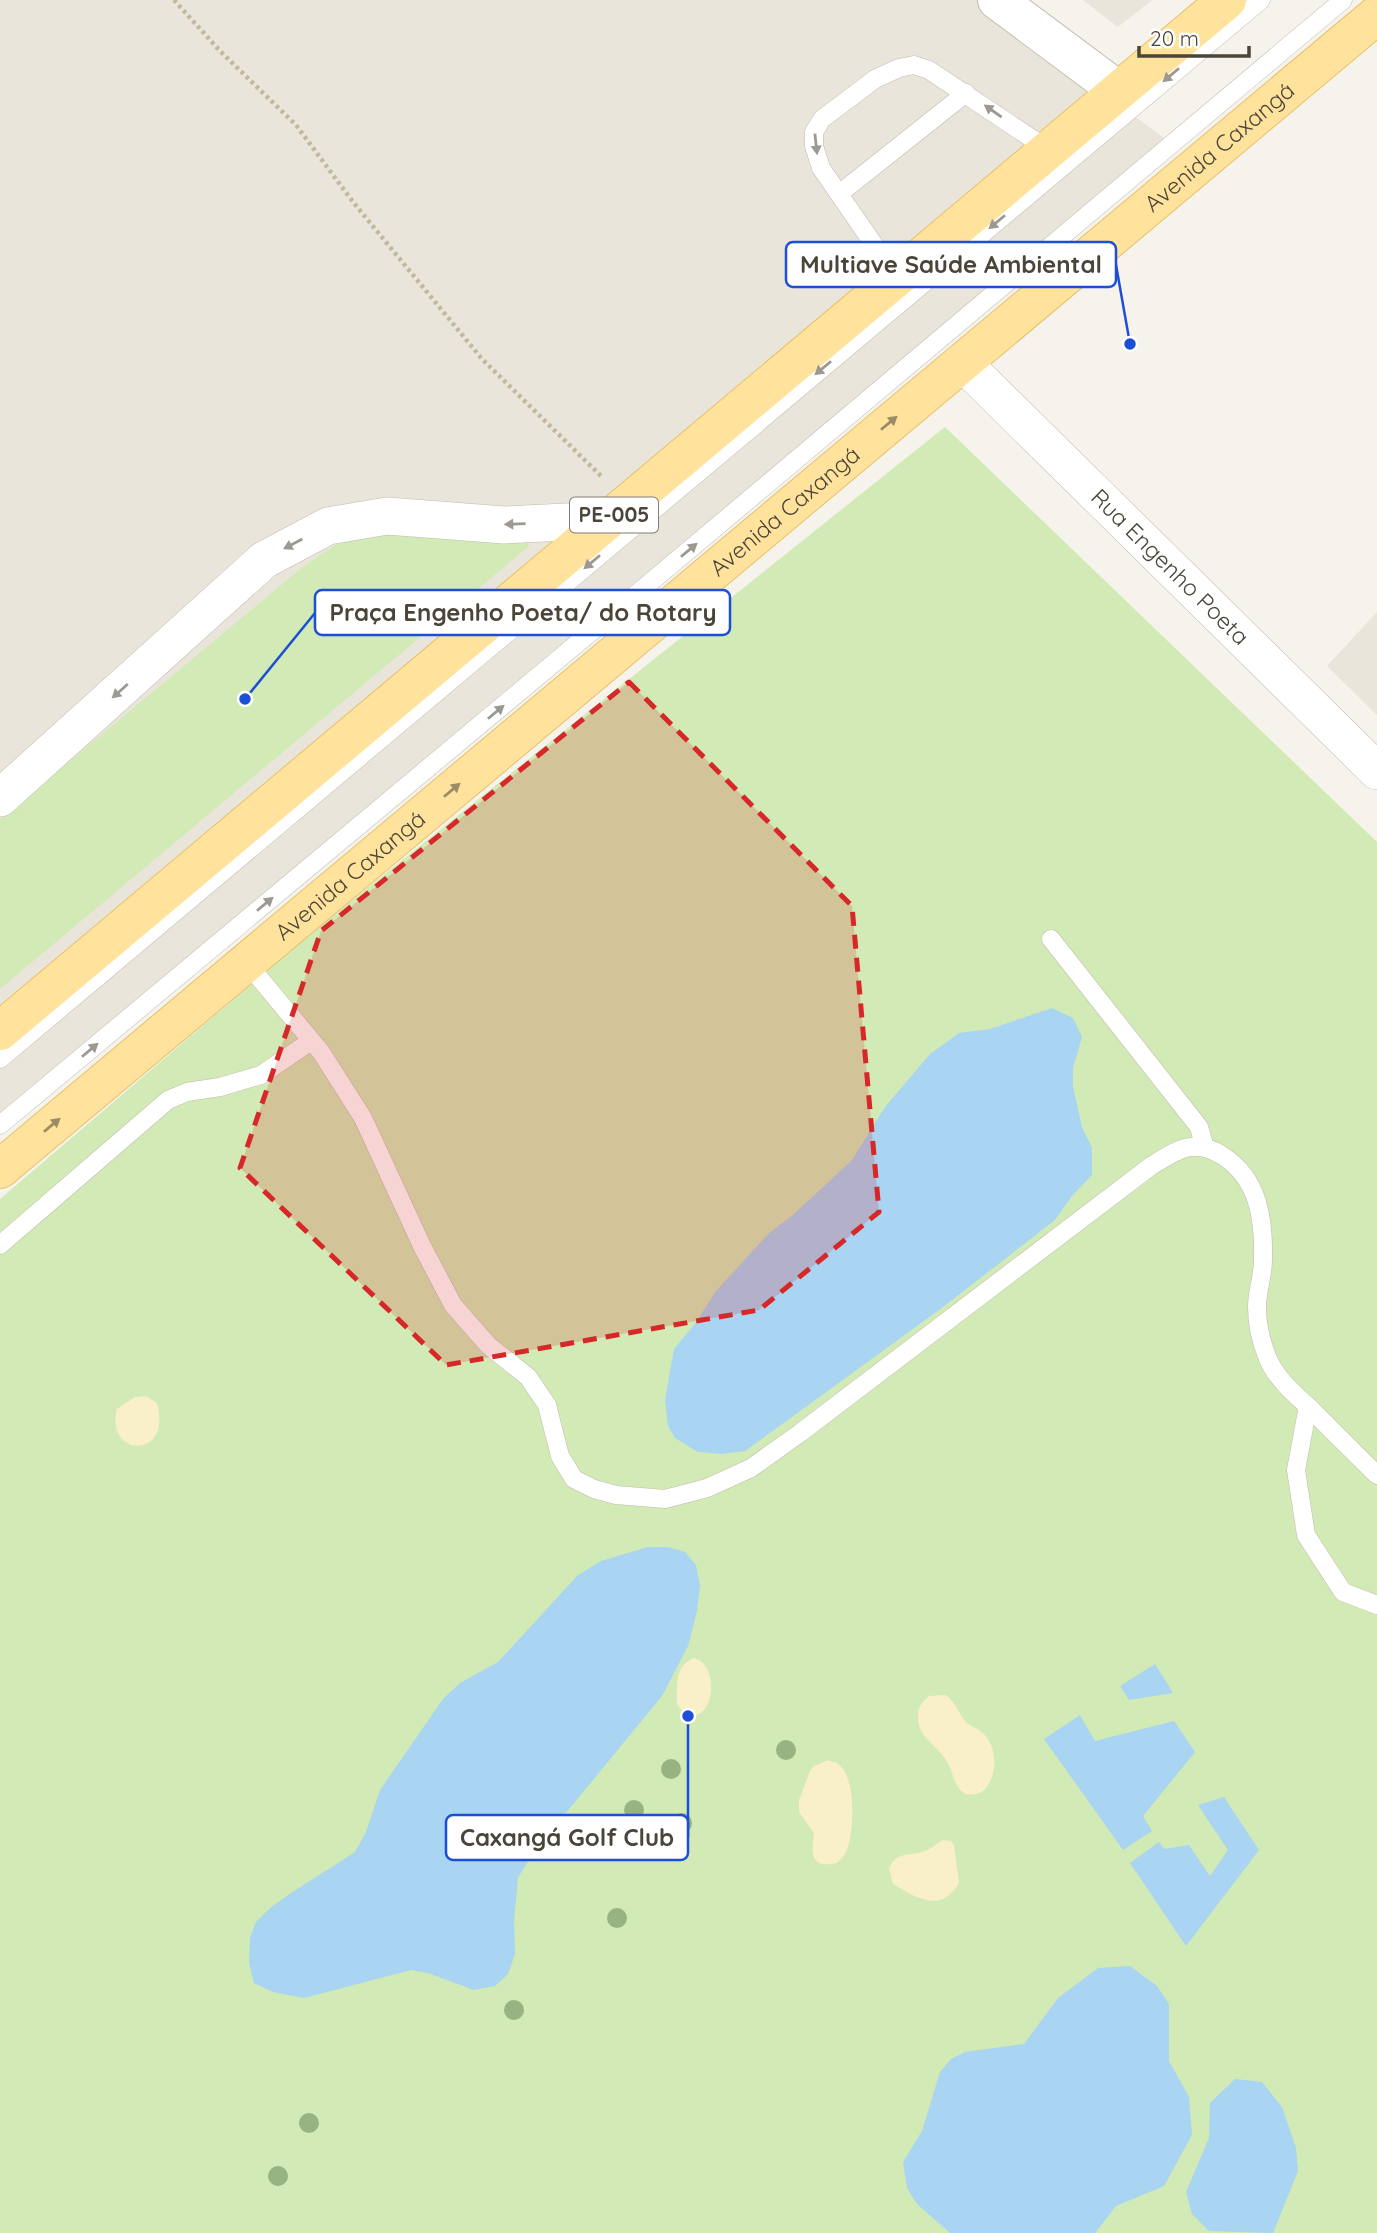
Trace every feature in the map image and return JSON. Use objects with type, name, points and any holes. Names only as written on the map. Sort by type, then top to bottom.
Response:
[{"type":"main road","name":"PE-005","points":[[0,1031],[1227,0]]},
{"type":"main road","name":"Avenida Caxangá","points":[[0,1169],[1377,15]]},
{"type":"street","points":[[997,0],[1119,91]]},
{"type":"street","name":"Rua Engenho Poeta","points":[[962,362],[1377,771]]},
{"type":"street","points":[[0,798],[264,560],[328,526],[387,516],[504,525],[618,512]]},
{"type":"lane","points":[[0,1059],[1261,0]]},
{"type":"lane","points":[[0,1125],[1343,0]]},
{"type":"lane","points":[[897,278],[821,168],[814,146],[814,132],[822,118],[875,79],[899,68],[914,65],[929,69],[1049,150]]},
{"type":"lane","points":[[839,194],[966,93]]},
{"type":"lane","points":[[1173,145],[1263,110]]},
{"type":"lane","points":[[1051,939],[1199,1126],[1205,1148]]},
{"type":"lane","points":[[246,962],[321,1052],[363,1118],[422,1246],[453,1305],[488,1345],[528,1377],[547,1405],[560,1455],[574,1479],[594,1489],[616,1495],[665,1499],[707,1488],[751,1468],[1151,1166],[1177,1150],[1196,1145],[1213,1150],[1240,1169],[1253,1189],[1262,1217],[1263,1261],[1257,1308],[1260,1338],[1270,1363],[1289,1388],[1377,1475]]},
{"type":"lane","points":[[0,1245],[168,1100],[187,1092],[220,1087],[261,1075],[311,1041]]},
{"type":"lane","points":[[1308,1406],[1296,1470],[1306,1535],[1343,1592],[1377,1605]]},
{"type":"path","points":[[174,0],[220,51],[296,125],[353,202],[482,359],[618,512]]},
{"type":"highlighted area","points":[[629,682],[852,906],[879,1212],[759,1310],[446,1365],[240,1168],[321,931]]},
{"type":"shaded area","points":[[0,0],[981,0],[1173,145],[0,1129]]},
{"type":"shaded area","points":[[1083,0],[1152,0],[1118,27]]},
{"type":"shaded area","points":[[1377,612],[1377,715],[1327,666]]},
{"type":"green space","points":[[945,427],[1377,842],[1377,2233],[0,2233],[0,1199],[322,924]]},
{"type":"green space","points":[[372,534],[528,541],[529,546],[0,989],[0,819],[304,566],[337,544]]},
{"type":"sand","points":[[146,1396],[157,1403],[159,1422],[156,1435],[148,1443],[138,1446],[128,1443],[120,1436],[116,1425],[117,1409],[135,1397]]},
{"type":"sand","points":[[694,1658],[706,1667],[711,1685],[708,1703],[697,1715],[684,1713],[677,1704],[680,1671]]},
{"type":"sand","points":[[946,1695],[965,1721],[983,1733],[991,1745],[993,1775],[986,1788],[977,1794],[966,1794],[960,1789],[948,1763],[919,1726],[918,1712],[924,1701],[929,1696]]},
{"type":"sand","points":[[828,1760],[837,1763],[848,1780],[852,1805],[851,1830],[844,1855],[837,1863],[822,1864],[814,1858],[814,1833],[799,1812],[799,1800],[810,1771],[814,1766]]},
{"type":"sand","points":[[943,1840],[951,1841],[954,1845],[959,1883],[952,1893],[936,1901],[928,1900],[893,1884],[889,1869],[898,1857],[925,1851]]},
{"type":"water","points":[[1052,1008],[1073,1018],[1082,1037],[1073,1068],[1073,1087],[1082,1127],[1092,1148],[1092,1175],[1072,1196],[1055,1220],[943,1307],[745,1451],[722,1454],[698,1452],[675,1438],[668,1426],[665,1400],[674,1349],[694,1325],[716,1291],[769,1233],[793,1215],[852,1160],[885,1107],[930,1054],[959,1033],[990,1029]]},
{"type":"water","points":[[648,1547],[668,1547],[685,1552],[696,1565],[700,1585],[688,1646],[662,1696],[538,1847],[518,1877],[514,1921],[515,1954],[508,1974],[495,1986],[474,1990],[428,1973],[411,1970],[304,1998],[273,1992],[254,1983],[249,1963],[250,1938],[256,1922],[288,1895],[355,1852],[366,1832],[380,1790],[443,1699],[460,1683],[498,1662],[578,1575],[601,1561]]},
{"type":"water","points":[[1155,1664],[1173,1693],[1129,1700],[1120,1686]]},
{"type":"water","points":[[1080,1715],[1095,1741],[1174,1721],[1195,1752],[1143,1816],[1152,1831],[1123,1850],[1044,1739]]},
{"type":"water","points":[[1224,1797],[1259,1850],[1186,1946],[1130,1863],[1159,1842],[1164,1849],[1189,1845],[1210,1876],[1228,1850],[1198,1805]]},
{"type":"water","points":[[1130,1966],[1157,1986],[1169,2004],[1169,2061],[1189,2097],[1192,2135],[1164,2186],[1116,2206],[1095,2233],[950,2233],[917,2204],[907,2188],[903,2162],[922,2131],[940,2072],[951,2059],[965,2052],[1024,2044],[1058,1998],[1098,1968]]},
{"type":"water","points":[[1235,2079],[1262,2082],[1282,2107],[1296,2148],[1298,2171],[1273,2233],[1209,2231],[1192,2214],[1186,2192],[1209,2138],[1210,2103]]},
{"type":"place","name":"Multiave Saúde Ambiental","points":[[1130,344]]},
{"type":"place","name":"Praça Engenho Poeta/ do Rotary","points":[[245,699]]},
{"type":"place","name":"Caxangá Golf Club","points":[[688,1716]]}]
